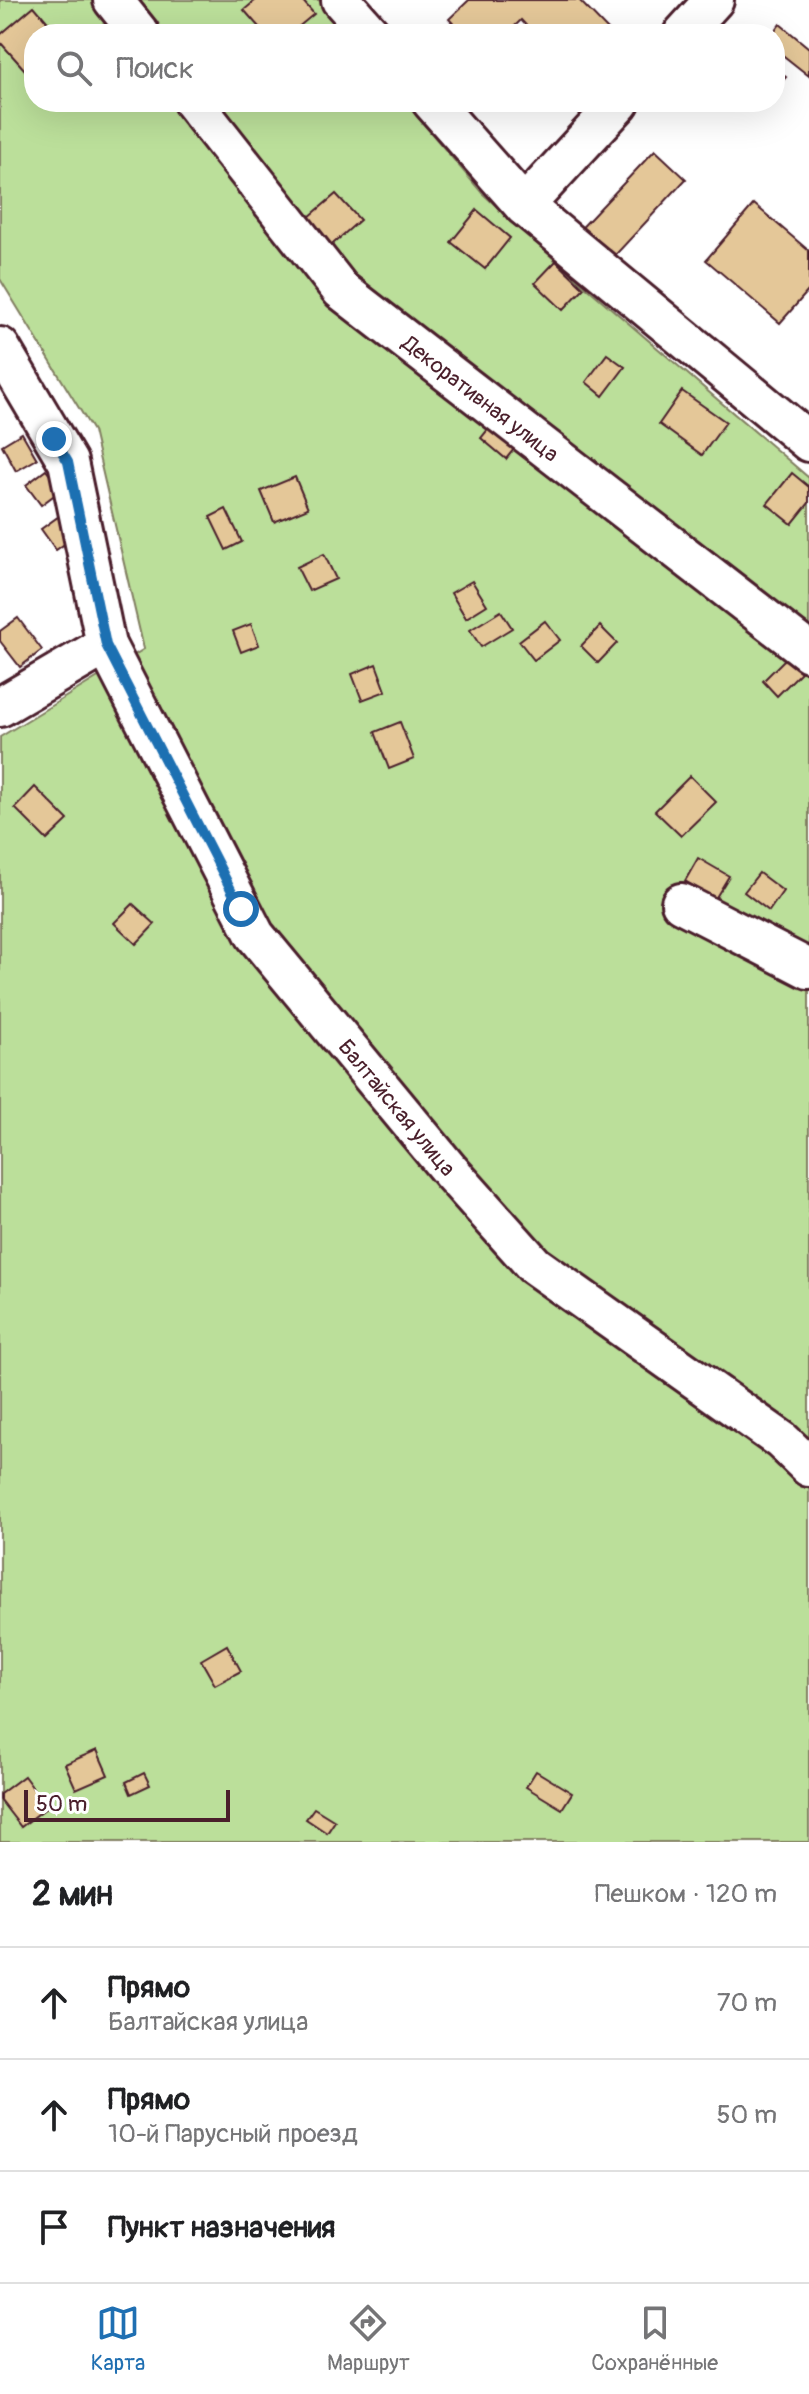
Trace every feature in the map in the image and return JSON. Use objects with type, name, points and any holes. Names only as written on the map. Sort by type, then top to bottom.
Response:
[{"type":"street","points":[[113,0],[132,24]]},
{"type":"street","points":[[341,0],[362,24]]},
{"type":"street","points":[[692,24],[714,0]]},
{"type":"street","name":"Декоративная улица","points":[[201,112],[341,290],[809,652]]},
{"type":"street","points":[[441,112],[524,206],[809,442]]},
{"type":"street","points":[[524,206],[611,112]]},
{"type":"street","name":"Балтайская улица","points":[[0,347],[68,462],[106,645],[255,935],[450,1171],[534,1265],[781,1440],[809,1467]]},
{"type":"street","points":[[0,707],[106,645]]},
{"type":"street","points":[[681,903],[809,969]]},
{"type":"green space","points":[[0,0],[319,0],[339,24],[24,24],[24,112],[413,112],[482,193],[556,261],[809,478],[809,1842],[0,1842],[0,737],[144,649],[93,431],[0,279]]},
{"type":"building","points":[[256,0],[302,0],[314,14],[302,24],[256,24],[244,10]]},
{"type":"building","points":[[469,0],[579,0],[602,24],[525,24],[521,20],[517,24],[454,24],[449,19]]},
{"type":"building","points":[[34,6],[49,24],[24,24],[24,69],[0,42],[0,35]]},
{"type":"building","points":[[785,28],[809,48],[809,76],[785,57]]},
{"type":"building","points":[[655,150],[686,179],[605,266],[573,237]]},
{"type":"building","points":[[336,194],[360,220],[326,250],[302,223]]},
{"type":"building","points":[[754,204],[809,251],[809,290],[780,323],[706,260]]},
{"type":"building","points":[[477,210],[510,238],[485,269],[451,242]]},
{"type":"building","points":[[556,261],[584,288],[563,310],[535,283]]},
{"type":"building","points":[[607,354],[625,367],[603,396],[586,382]]},
{"type":"building","points":[[682,391],[726,422],[702,455],[659,424]]},
{"type":"building","points":[[494,422],[519,443],[506,459],[481,438]]},
{"type":"building","points":[[22,433],[37,459],[16,471],[2,445]]},
{"type":"building","points":[[46,470],[61,490],[41,505],[26,485]]},
{"type":"building","points":[[792,473],[809,487],[809,503],[792,524],[767,504]]},
{"type":"building","points":[[295,477],[308,508],[274,522],[261,491]]},
{"type":"building","points":[[226,509],[242,542],[226,550],[210,517]]},
{"type":"building","points":[[62,514],[77,535],[56,550],[41,529]]},
{"type":"building","points":[[324,554],[336,579],[309,591],[297,567]]},
{"type":"building","points":[[472,581],[487,605],[466,618],[451,593]]},
{"type":"building","points":[[501,611],[512,628],[481,647],[470,630]]},
{"type":"building","points":[[18,618],[42,650],[20,667],[0,641],[0,631]]},
{"type":"building","points":[[545,621],[560,640],[534,660],[519,641]]},
{"type":"building","points":[[251,624],[259,645],[241,652],[233,631]]},
{"type":"building","points":[[600,626],[617,643],[598,663],[581,646]]},
{"type":"building","points":[[787,657],[801,672],[777,696],[763,681]]},
{"type":"building","points":[[376,664],[386,691],[362,700],[352,674]]},
{"type":"building","points":[[400,722],[414,759],[389,769],[375,732]]},
{"type":"building","points":[[690,776],[716,802],[681,836],[655,811]]},
{"type":"building","points":[[35,787],[68,820],[47,840],[15,808]]},
{"type":"building","points":[[698,858],[729,876],[715,899],[685,881]]},
{"type":"building","points":[[759,873],[783,891],[769,911],[744,892]]},
{"type":"building","points":[[133,904],[155,924],[136,944],[114,923]]},
{"type":"building","points":[[227,1645],[241,1671],[215,1685],[201,1660]]},
{"type":"building","points":[[97,1750],[108,1775],[76,1789],[65,1764]]},
{"type":"building","points":[[536,1771],[572,1793],[562,1809],[526,1787]]},
{"type":"building","points":[[144,1773],[150,1785],[131,1794],[126,1782]]},
{"type":"building","points":[[24,1776],[47,1807],[21,1827],[0,1800],[0,1794]]},
{"type":"building","points":[[314,1808],[335,1821],[327,1833],[306,1819]]},
{"type":"route","points":[[54,439],[68,462],[106,645],[241,909]]}]
